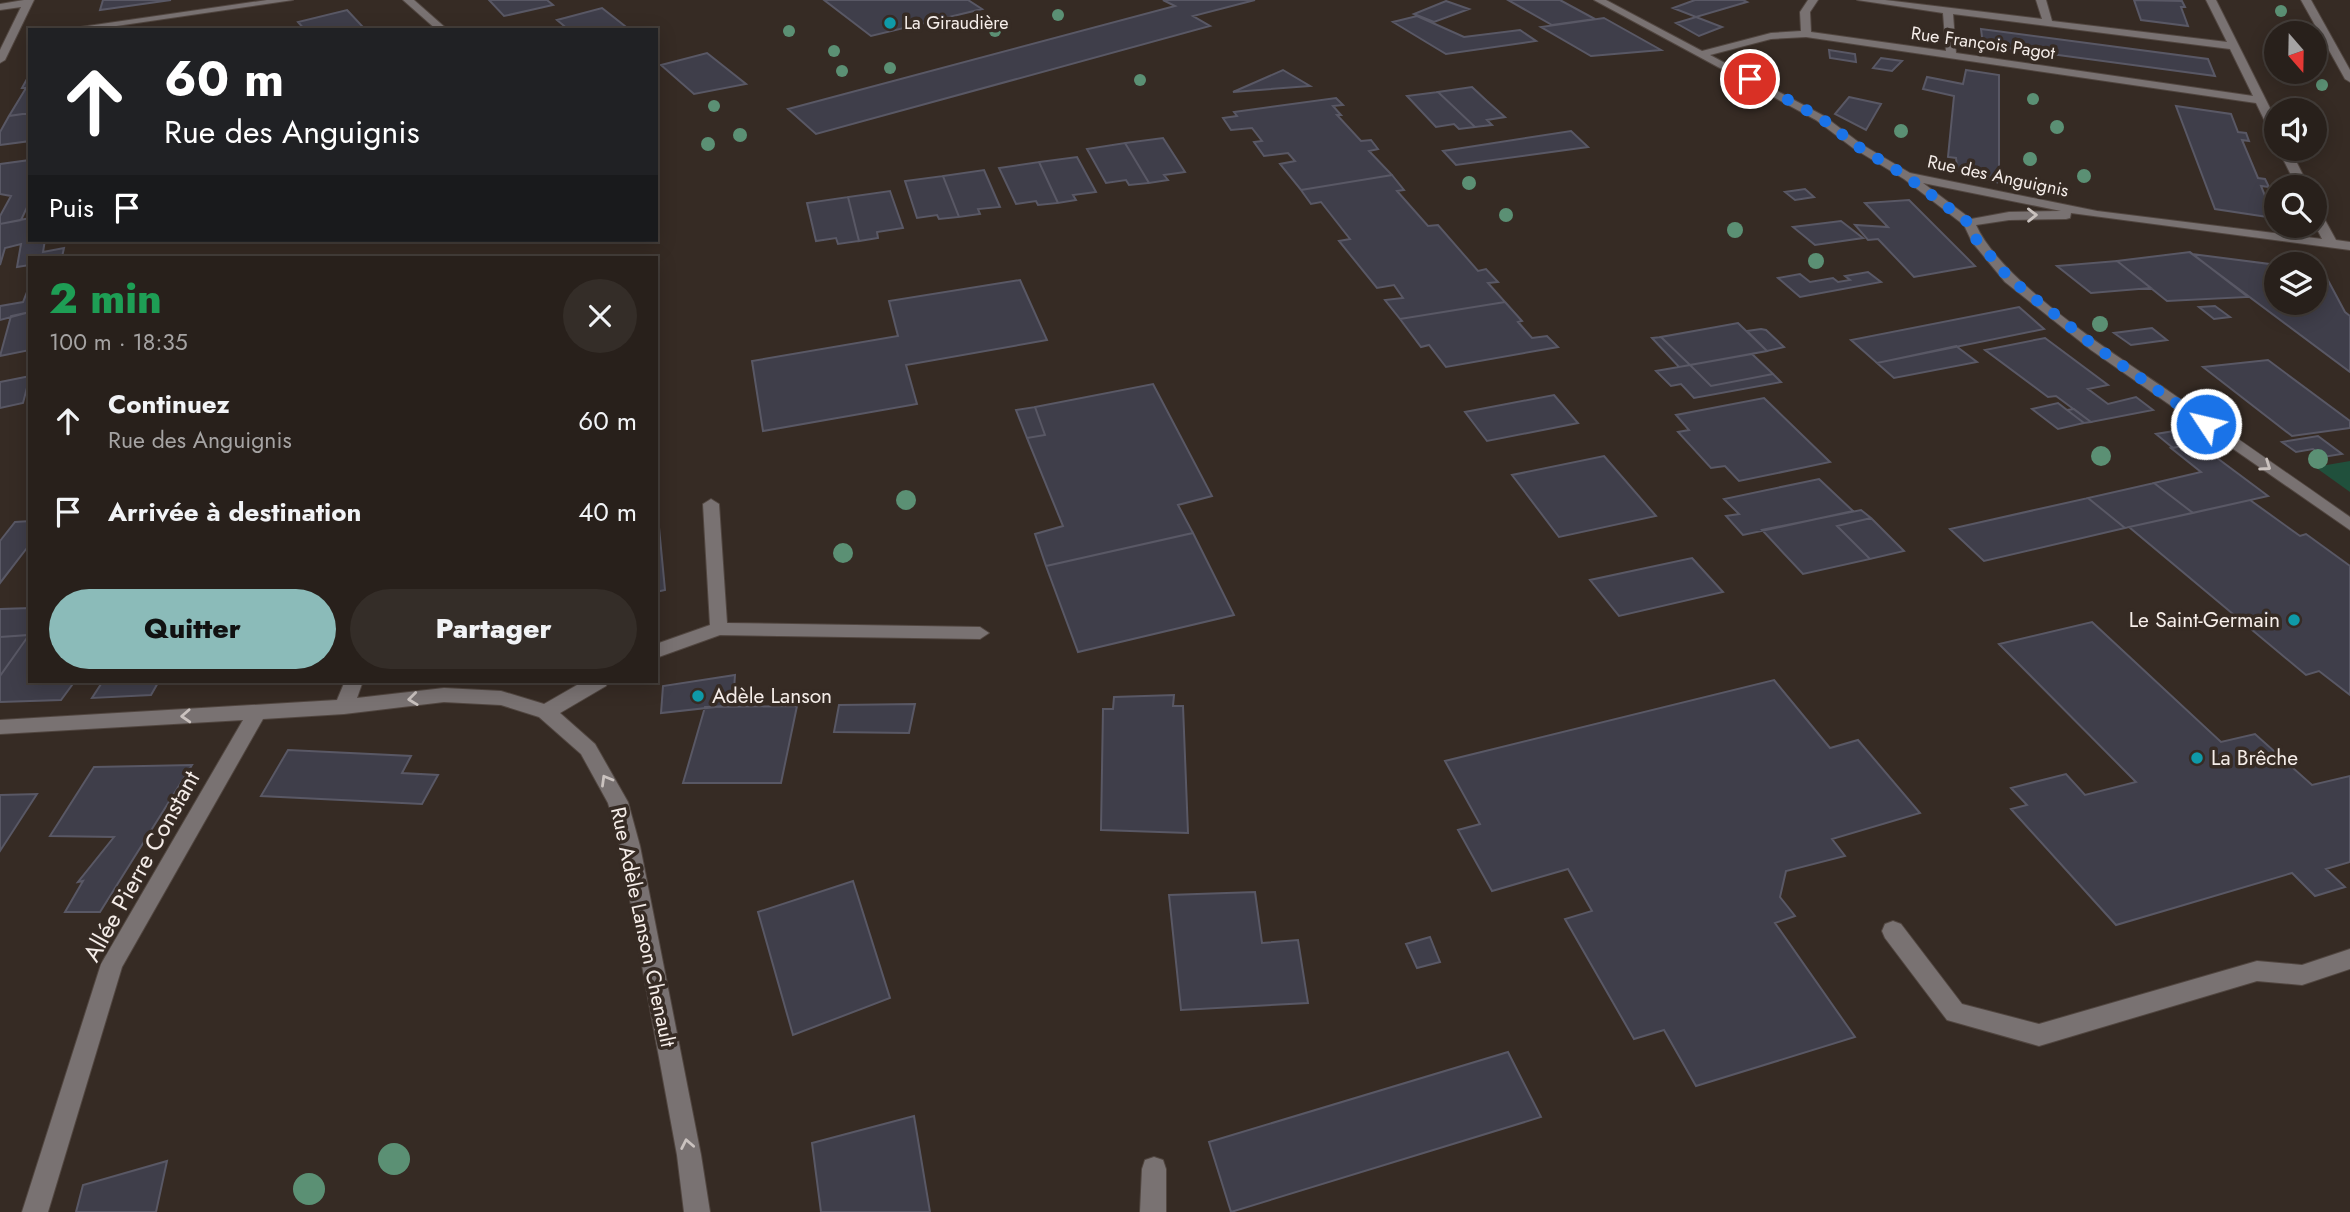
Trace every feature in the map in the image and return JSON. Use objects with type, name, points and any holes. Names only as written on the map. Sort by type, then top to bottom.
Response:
[{"type":"street","points":[[80,28],[288,0]]},
{"type":"street","points":[[408,0],[441,28]]},
{"type":"street","name":"Rue des Anguignis","points":[[1599,0],[1821,118],[1857,146],[1906,176],[2097,215],[2350,246]]},
{"type":"street","points":[[1806,34],[1805,12],[1813,0]]},
{"type":"street","points":[[1862,0],[2232,46]]},
{"type":"street","points":[[2041,0],[2047,21]]},
{"type":"street","points":[[2211,0],[2264,108]]},
{"type":"street","points":[[2306,0],[2350,79]]},
{"type":"street","points":[[0,7],[29,2]]},
{"type":"street","points":[[0,60],[29,2]]},
{"type":"street","points":[[1948,10],[1951,57]]},
{"type":"street","points":[[12,37],[28,34]]},
{"type":"street","name":"Rue François Pagot","points":[[1703,54],[1771,36],[1806,34],[2260,100]]},
{"type":"street","points":[[1906,176],[1969,223],[1976,239],[2021,287],[2096,347],[2350,525]]},
{"type":"street","points":[[1969,223],[2009,216],[2097,215]]},
{"type":"street","points":[[2327,236],[2331,244]]},
{"type":"street","points":[[711,504],[719,629]]},
{"type":"street","points":[[658,650],[719,629],[980,633]]},
{"type":"street","points":[[344,707],[353,683]]},
{"type":"street","points":[[546,712],[596,683]]},
{"type":"street","name":"Rue Adèle Lanson Chenault","points":[[0,727],[344,707],[444,695],[501,698],[546,712],[588,749],[618,802],[631,846],[689,1155],[697,1212]]},
{"type":"street","name":"Allée Pierre Constant","points":[[35,1212],[112,964],[257,712]]},
{"type":"street","points":[[1894,932],[1955,1013],[2039,1035],[2257,971],[2302,975],[2350,959]]},
{"type":"street","points":[[1153,1212],[1154,1169]]},
{"type":"green space","points":[[2350,461],[2350,492],[2315,467]]},
{"type":"building","points":[[103,0],[171,0],[100,10]]},
{"type":"building","points":[[489,0],[547,0],[553,5],[504,16]]},
{"type":"building","name":"La Giraudière","points":[[824,0],[968,0],[982,9],[871,36]]},
{"type":"building","points":[[1163,0],[1255,0],[1193,16],[1210,26],[816,134],[788,109],[1175,6]]},
{"type":"building","points":[[1508,0],[1560,0],[1595,19],[1552,25]]},
{"type":"building","points":[[1695,0],[1747,2],[1696,17],[1673,8]]},
{"type":"building","points":[[2134,0],[2182,1],[2185,7],[2181,7],[2188,26],[2141,20]]},
{"type":"building","points":[[1446,1],[1469,9],[1434,22],[1414,14]]},
{"type":"building","points":[[602,8],[627,28],[567,28],[557,20]]},
{"type":"building","points":[[347,10],[362,26],[303,28],[298,22]]},
{"type":"building","points":[[1417,16],[1464,37],[1520,30],[1536,41],[1446,54],[1393,22]]},
{"type":"building","points":[[1696,17],[1722,27],[1699,36],[1676,23]]},
{"type":"building","points":[[1604,18],[1661,50],[1591,56],[1541,27]]},
{"type":"building","points":[[1981,29],[2208,59],[2215,76],[1983,45]]},
{"type":"building","points":[[1829,50],[1855,54],[1856,62],[1830,58]]},
{"type":"building","points":[[707,53],[746,84],[694,94],[661,65]]},
{"type":"building","points":[[1881,58],[1902,61],[1892,71],[1873,68]]},
{"type":"building","points":[[1283,70],[1310,86],[1233,92]]},
{"type":"building","points":[[1966,70],[1999,75],[1999,183],[1946,167],[1947,163],[1957,166],[1956,158],[1948,157],[1954,96],[1923,89],[1927,77],[1963,84]]},
{"type":"building","points":[[28,79],[28,113],[9,116],[26,88],[22,88]]},
{"type":"building","points":[[1472,87],[1505,117],[1487,120],[1492,125],[1475,127],[1438,92]]},
{"type":"building","points":[[1438,92],[1475,127],[1459,129],[1454,124],[1436,127],[1407,96]]},
{"type":"building","points":[[1849,97],[1881,104],[1866,130],[1835,114]]},
{"type":"building","points":[[1336,98],[1343,105],[1333,106],[1341,115],[1337,115],[1361,141],[1371,140],[1378,149],[1369,151],[1392,175],[1301,190],[1280,164],[1295,161],[1288,153],[1264,156],[1254,142],[1262,141],[1252,128],[1231,130],[1223,118],[1237,116],[1234,112]]},
{"type":"building","points":[[2176,106],[2231,114],[2238,132],[2246,133],[2249,141],[2242,140],[2258,178],[2264,179],[2264,186],[2261,186],[2264,193],[2264,216],[2215,209]]},
{"type":"building","points":[[28,113],[28,141],[0,145],[0,132],[9,116]]},
{"type":"building","points":[[1571,131],[1588,147],[1456,165],[1443,151]]},
{"type":"building","points":[[1163,138],[1185,172],[1164,175],[1168,180],[1149,183],[1125,143]]},
{"type":"building","points":[[1125,143],[1149,183],[1129,185],[1126,180],[1106,183],[1087,149]]},
{"type":"building","points":[[1077,157],[1096,192],[1073,195],[1076,200],[1058,203],[1039,162]]},
{"type":"building","points":[[28,160],[28,205],[21,220],[0,224],[0,216],[11,196],[0,194],[0,164]]},
{"type":"building","points":[[1039,162],[1058,203],[1038,205],[1036,201],[1016,204],[999,168]]},
{"type":"building","points":[[984,170],[1000,207],[978,209],[980,214],[959,217],[943,176]]},
{"type":"building","points":[[1392,175],[1404,190],[1397,191],[1428,226],[1438,225],[1478,271],[1486,269],[1498,282],[1488,283],[1505,302],[1400,319],[1385,300],[1403,298],[1394,285],[1377,288],[1339,241],[1350,239],[1321,202],[1311,204],[1301,190]]},
{"type":"building","points":[[943,176],[959,217],[939,219],[937,215],[917,218],[905,181]]},
{"type":"building","points":[[1805,189],[1814,197],[1795,200],[1785,192]]},
{"type":"building","points":[[890,191],[903,228],[877,232],[878,238],[859,241],[848,197]]},
{"type":"building","points":[[848,197],[859,241],[838,244],[836,238],[816,241],[807,203]]},
{"type":"building","points":[[1909,200],[1975,266],[1914,277],[1878,239],[1868,240],[1855,225],[1888,227],[1865,203]]},
{"type":"building","points":[[28,218],[28,242],[45,242],[43,252],[64,248],[62,256],[28,256],[28,265],[17,267],[21,244],[5,248],[0,265],[0,224]]},
{"type":"building","points":[[1841,221],[1863,238],[1815,245],[1793,227]]},
{"type":"building","points":[[2190,252],[2248,297],[2167,301],[2117,261]]},
{"type":"building","points":[[2192,254],[2264,263],[2264,308]]},
{"type":"building","points":[[2117,261],[2151,288],[2091,293],[2057,266]]},
{"type":"building","points":[[1868,272],[1881,282],[1800,297],[1778,278],[1800,274],[1810,282],[1833,278],[1838,282],[1850,280],[1845,276]]},
{"type":"building","points":[[2327,278],[2345,312],[2350,316],[2350,372],[2274,315],[2327,315]]},
{"type":"building","points":[[1020,280],[1047,340],[906,365],[917,404],[763,431],[752,361],[898,336],[889,301]]},
{"type":"building","points":[[28,292],[28,313],[0,320],[0,306],[23,302]]},
{"type":"building","points":[[1505,302],[1522,321],[1518,322],[1532,338],[1547,336],[1558,347],[1446,367],[1429,345],[1421,347],[1400,319]]},
{"type":"building","points":[[2215,306],[2230,317],[2214,319],[2199,307]]},
{"type":"building","points":[[2019,307],[2044,329],[1877,363],[1851,340]]},
{"type":"building","points":[[28,312],[28,350],[0,356],[11,316]]},
{"type":"building","points":[[1738,323],[1767,351],[1690,365],[1661,337]]},
{"type":"building","points":[[2152,328],[2167,340],[2131,345],[2114,333]]},
{"type":"building","points":[[1766,330],[1784,347],[1767,351],[1747,331]]},
{"type":"building","points":[[1661,337],[1690,365],[1679,367],[1652,338]]},
{"type":"building","points":[[2045,338],[2108,385],[2088,389],[2108,404],[2136,397],[2153,410],[2091,422],[2056,396],[2048,397],[1985,350]]},
{"type":"building","points":[[1956,346],[1977,362],[1894,378],[1877,363]]},
{"type":"building","points":[[1752,354],[1773,374],[1711,386],[1690,365]]},
{"type":"building","points":[[2268,360],[2350,421],[2350,428],[2292,436],[2203,367]]},
{"type":"building","points":[[1690,365],[1711,386],[1773,374],[1781,382],[1694,398],[1681,384],[1671,386],[1656,371]]},
{"type":"building","points":[[28,376],[23,403],[0,408],[0,382]]},
{"type":"building","points":[[1153,384],[1212,496],[1178,505],[1193,533],[1046,566],[1035,534],[1063,526],[1027,438],[1045,435],[1035,407]]},
{"type":"building","points":[[1554,395],[1578,423],[1487,441],[1465,412]]},
{"type":"building","points":[[1764,398],[1830,462],[1739,481],[1725,466],[1711,468],[1678,432],[1689,430],[1676,415]]},
{"type":"building","points":[[2058,403],[2084,423],[2058,429],[2032,409]]},
{"type":"building","points":[[1035,407],[1045,435],[1027,438],[1016,410]]},
{"type":"building","points":[[2074,409],[2091,422],[2084,423],[2067,410]]},
{"type":"building","points":[[2180,430],[2197,443],[2173,448],[2156,434]]},
{"type":"building","points":[[2318,436],[2342,454],[2323,457],[2313,449],[2296,452],[2282,442]]},
{"type":"building","points":[[2197,443],[2268,496],[2193,513],[2154,483],[2201,472],[2171,448]]},
{"type":"building","points":[[1604,456],[1656,516],[1559,537],[1512,475]]},
{"type":"building","points":[[1819,479],[1853,511],[1743,535],[1726,516],[1739,514],[1724,499]]},
{"type":"building","points":[[2154,483],[2193,513],[2125,528],[2088,498]]},
{"type":"building","points":[[2088,498],[2125,528],[1984,561],[1950,529]]},
{"type":"building","name":"Le Saint-Germain","points":[[2250,500],[2300,536],[2306,534],[2350,566],[2350,695],[2319,671],[2306,675],[2129,527]]},
{"type":"building","points":[[1861,510],[1871,518],[1837,526],[1870,559],[1803,574],[1762,530]]},
{"type":"building","points":[[658,517],[665,590],[658,592]]},
{"type":"building","points":[[1871,518],[1904,551],[1870,559],[1837,526]]},
{"type":"building","points":[[28,521],[28,547],[0,583],[0,541],[15,522]]},
{"type":"building","points":[[1193,533],[1234,615],[1078,652],[1046,566]]},
{"type":"building","points":[[1692,558],[1723,592],[1619,616],[1590,580]]},
{"type":"building","points":[[28,608],[28,635],[0,637],[0,609]]},
{"type":"building","name":"La Brêche","points":[[2092,622],[2221,742],[2255,734],[2312,785],[2350,776],[2350,862],[2326,869],[2345,887],[2315,896],[2292,873],[2116,925],[2011,809],[2027,805],[2011,788],[2066,774],[2085,795],[2136,782],[1999,644]]},
{"type":"building","points":[[28,635],[0,676],[0,637]]},
{"type":"building","points":[[28,636],[28,683],[74,683],[61,700],[0,702],[0,676]]},
{"type":"building","name":"Adèle Lanson","points":[[735,675],[733,705],[661,713],[663,686]]},
{"type":"building","points":[[1774,680],[1830,748],[1858,740],[1920,813],[1832,839],[1845,856],[1786,871],[1780,897],[1795,916],[1775,923],[1855,1037],[1696,1086],[1664,1030],[1634,1039],[1565,919],[1592,911],[1568,869],[1492,891],[1458,830],[1480,824],[1445,761]]},
{"type":"building","points":[[102,683],[158,683],[151,695],[92,698]]},
{"type":"building","points":[[1174,695],[1173,706],[1183,706],[1188,833],[1101,830],[1103,709],[1113,709],[1114,697]]},
{"type":"building","points":[[915,704],[909,733],[834,732],[839,705]]},
{"type":"building","points":[[797,706],[781,783],[683,783],[705,707]]},
{"type":"building","points":[[288,750],[411,756],[402,773],[438,775],[422,804],[261,796]]},
{"type":"building","points":[[192,765],[100,912],[65,912],[83,881],[78,882],[114,837],[50,836],[94,767]]},
{"type":"building","points":[[37,794],[0,851],[0,795]]},
{"type":"building","points":[[853,881],[890,998],[793,1035],[758,912]]},
{"type":"building","points":[[1255,892],[1262,943],[1298,940],[1308,1003],[1181,1010],[1169,895]]},
{"type":"building","points":[[1430,937],[1440,962],[1417,968],[1406,944]]},
{"type":"building","points":[[1508,1052],[1541,1117],[1231,1212],[1209,1142]]},
{"type":"building","points":[[914,1116],[930,1212],[821,1212],[812,1143]]},
{"type":"building","points":[[167,1161],[156,1212],[76,1212],[83,1185]]},
{"type":"place","name":"La Giraudière","points":[[890,23]]},
{"type":"place","name":"Le Saint-Germain","points":[[2294,620]]},
{"type":"place","name":"Adèle Lanson","points":[[698,696]]},
{"type":"place","name":"La Brêche","points":[[2197,758]]},
{"type":"route","points":[[1750,79],[1821,118],[1969,223],[1976,239],[2010,279],[2096,347],[2206,424]]}]
